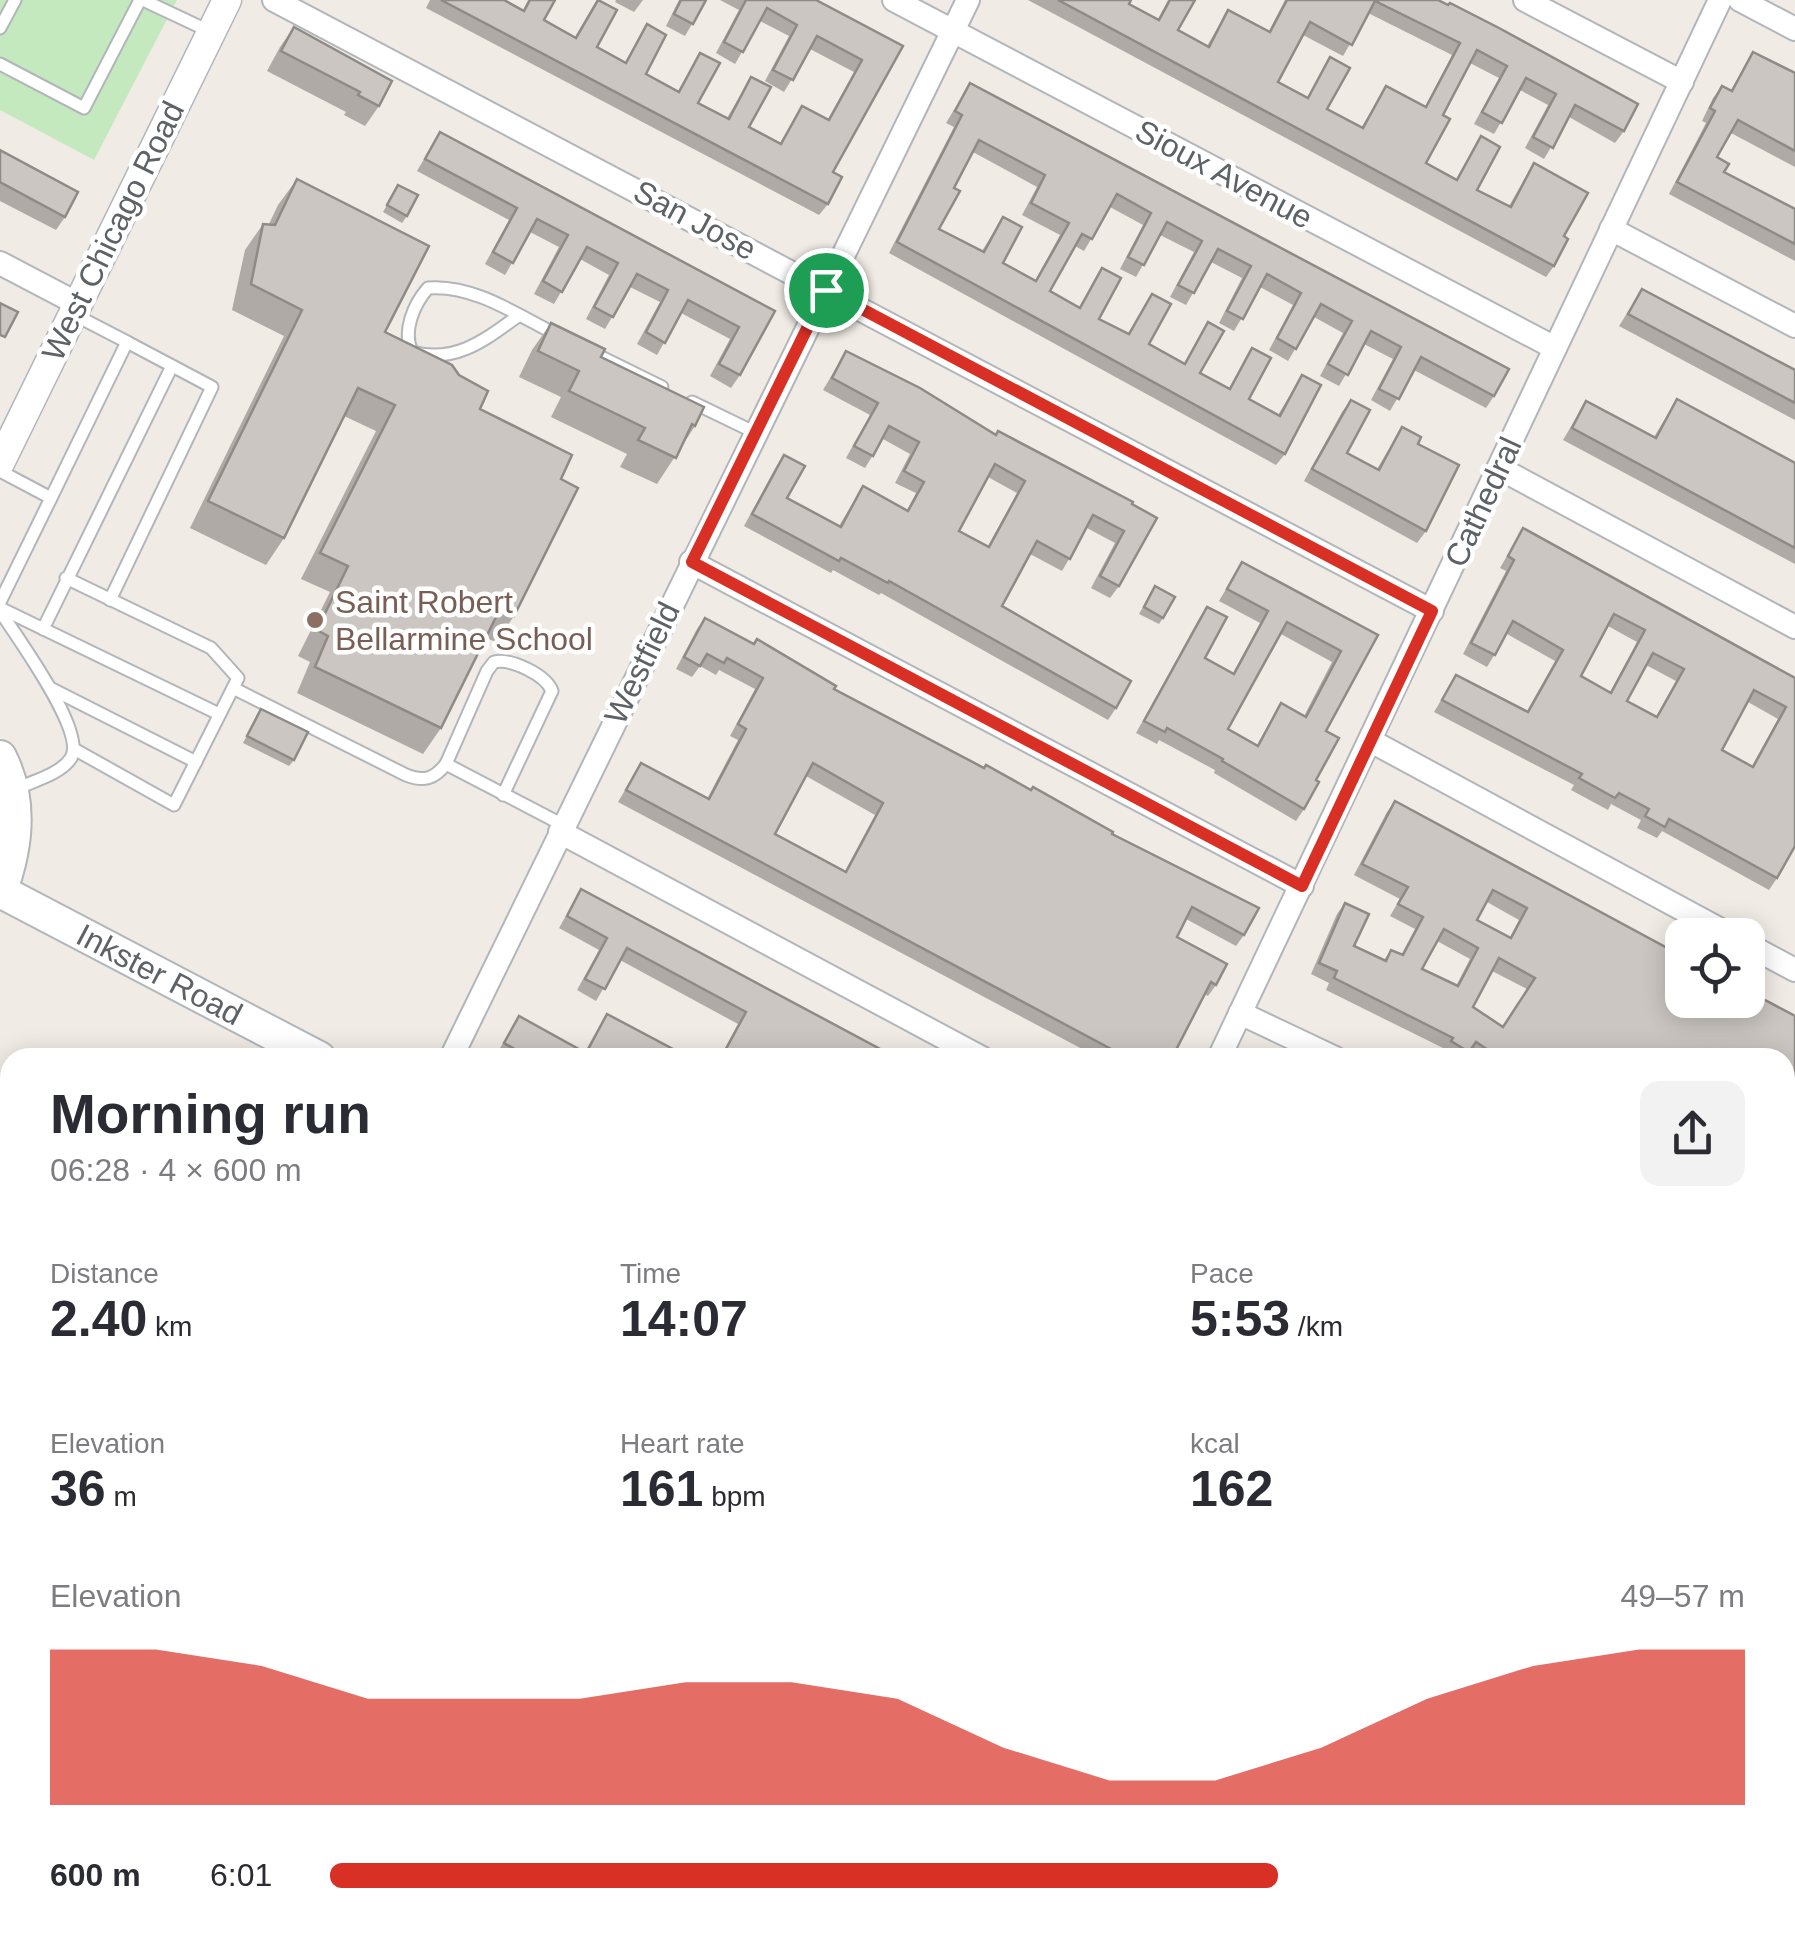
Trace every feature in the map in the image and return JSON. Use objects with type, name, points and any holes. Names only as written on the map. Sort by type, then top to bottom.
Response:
[{"type":"main road","points":[[0,756],[12,791],[15,828],[11,861],[0,891]]},
{"type":"main road","name":"Inkster Road","points":[[0,891],[299,1048]]},
{"type":"street","name":"West Chicago Road","points":[[0,463],[227,0]]},
{"type":"street","name":"San Jose","points":[[274,0],[1432,611]]},
{"type":"street","name":"Sioux Avenue","points":[[894,0],[1555,348]]},
{"type":"street","name":"Westfield","points":[[456,1048],[968,0]]},
{"type":"street","points":[[1525,0],[1682,82]]},
{"type":"street","name":"Cathedral","points":[[1224,1048],[1720,0]]},
{"type":"street","points":[[1740,0],[1795,29]]},
{"type":"street","points":[[1611,229],[1795,326]]},
{"type":"street","points":[[0,263],[75,309]]},
{"type":"street","points":[[1499,468],[1795,627]]},
{"type":"street","points":[[692,562],[1302,886]]},
{"type":"street","points":[[1371,740],[1699,918]]},
{"type":"street","points":[[561,828],[964,1048]]},
{"type":"street","points":[[1765,953],[1795,970]]},
{"type":"street","points":[[1240,1013],[1313,1048]]},
{"type":"lane","points":[[0,28],[15,0]]},
{"type":"lane","points":[[0,64],[84,108],[141,0],[211,32]]},
{"type":"lane","points":[[518,316],[480,344],[450,356],[429,357],[412,352],[407,341],[416,302],[428,288],[448,286],[474,294],[756,433]]},
{"type":"lane","points":[[75,309],[212,387],[110,600]]},
{"type":"lane","points":[[0,607],[127,342]]},
{"type":"lane","points":[[43,629],[172,366]]},
{"type":"lane","points":[[0,471],[51,498]]},
{"type":"lane","points":[[66,578],[210,648],[238,678],[174,805],[74,749]]},
{"type":"lane","points":[[0,607],[220,714]]},
{"type":"lane","points":[[0,607],[50,688],[72,734],[74,749],[60,769],[12,791]]},
{"type":"lane","points":[[233,688],[420,781],[436,776],[446,764],[487,671],[494,662],[508,661],[549,683],[552,691],[504,795]]},
{"type":"lane","points":[[50,688],[196,762]]},
{"type":"lane","points":[[446,764],[561,828]]},
{"type":"green space","points":[[0,0],[177,0],[94,160],[0,110]]},
{"type":"building","points":[[441,0],[504,0],[524,11],[530,0],[555,0],[544,20],[576,38],[598,0],[617,10],[597,47],[626,63],[647,24],[666,35],[646,74],[679,92],[700,53],[720,63],[698,103],[729,119],[751,77],[771,87],[749,127],[781,144],[802,106],[829,120],[862,60],[817,36],[793,80],[773,70],[797,25],[767,8],[743,52],[724,42],[746,0],[816,0],[903,46],[833,172],[842,177],[828,204]]},
{"type":"building","points":[[681,0],[706,0],[693,24],[674,14]]},
{"type":"building","points":[[1058,0],[1131,0],[1129,4],[1159,20],[1170,0],[1195,0],[1178,30],[1209,47],[1228,10],[1270,32],[1287,0],[1438,0],[1499,28],[1638,104],[1624,131],[1575,105],[1553,148],[1533,137],[1556,94],[1526,78],[1502,123],[1482,112],[1507,66],[1477,50],[1443,115],[1450,119],[1426,163],[1457,180],[1481,136],[1500,147],[1477,190],[1511,207],[1534,163],[1588,193],[1564,236],[1568,239],[1554,266]],"holes":[[[1375,1],[1460,43],[1426,107],[1386,86],[1363,128],[1327,109],[1350,68],[1330,57],[1308,98],[1278,82],[1310,22],[1352,45]]]},
{"type":"building","points":[[294,27],[392,81],[379,106],[281,51]]},
{"type":"building","points":[[1753,52],[1795,73],[1795,151],[1738,120],[1717,157],[1729,164],[1724,172],[1795,209],[1795,244],[1677,182],[1715,111],[1710,108],[1722,86],[1732,91]]},
{"type":"building","points":[[970,83],[1509,369],[1494,396],[1421,357],[1399,399],[1379,389],[1401,347],[1371,331],[1348,375],[1328,364],[1352,321],[1321,304],[1296,349],[1277,338],[1301,293],[1267,274],[1243,319],[1227,311],[1251,266],[1218,249],[1194,293],[1178,285],[1202,241],[1167,222],[1144,265],[1128,257],[1151,213],[1117,194],[1092,239],[1082,234],[1050,291],[1080,308],[1102,268],[1121,278],[1099,319],[1129,334],[1152,294],[1171,304],[1149,344],[1185,364],[1208,322],[1224,331],[1200,373],[1230,389],[1252,348],[1271,358],[1249,399],[1280,416],[1302,375],[1321,385],[1285,454],[897,242],[962,115],[955,111]],"holes":[[[979,140],[1045,175],[1031,203],[1069,223],[1036,281],[1003,263],[1022,227],[1003,217],[984,252],[939,229],[960,191],[954,188]]]},
{"type":"building","points":[[440,132],[775,311],[740,375],[719,364],[739,327],[688,300],[665,343],[646,332],[668,290],[637,274],[613,317],[594,307],[618,263],[587,247],[562,292],[543,281],[568,235],[537,219],[513,263],[493,252],[517,208],[425,159]]},
{"type":"building","points":[[0,150],[78,192],[65,217],[0,182]]},
{"type":"building","points":[[297,179],[429,246],[385,332],[452,365],[459,375],[488,391],[480,409],[572,455],[561,479],[578,488],[514,616],[500,609],[441,728],[315,667],[328,636],[317,630],[348,566],[320,553],[395,405],[358,388],[284,538],[208,501],[302,310],[251,284],[263,224],[275,225]]},
{"type":"building","points":[[398,185],[418,195],[407,216],[387,205]]},
{"type":"building","points":[[1642,289],[1795,370],[1795,403],[1628,314]]},
{"type":"building","points":[[0,303],[18,312],[5,337],[0,335]]},
{"type":"building","points":[[551,323],[605,349],[601,357],[704,407],[676,458],[638,440],[645,428],[569,391],[579,371],[538,351]]},
{"type":"building","points":[[846,351],[920,388],[996,435],[998,431],[1157,518],[1119,586],[1100,576],[1124,531],[1093,515],[1070,559],[1037,541],[1002,606],[1131,681],[1116,708],[889,581],[841,558],[839,561],[752,514],[784,455],[805,466],[787,498],[841,527],[863,486],[908,511],[924,482],[904,471],[919,442],[889,426],[873,456],[854,446],[878,403],[832,378]],"holes":[[[995,464],[1025,481],[989,547],[959,531]]]},
{"type":"building","points":[[1677,399],[1795,463],[1795,548],[1572,428],[1586,401],[1656,438]]},
{"type":"building","points":[[1351,400],[1370,410],[1347,453],[1379,470],[1402,427],[1421,437],[1418,444],[1459,465],[1426,531],[1312,469]]},
{"type":"building","points":[[1523,528],[1795,678],[1795,846],[1777,878],[1669,819],[1665,827],[1645,816],[1649,809],[1619,793],[1615,798],[1579,778],[1582,774],[1442,700],[1456,675],[1528,712],[1563,650],[1513,621],[1495,655],[1471,643],[1514,560],[1508,556]],"holes":[[[1614,614],[1645,630],[1611,693],[1581,676]],[[1653,653],[1684,669],[1657,717],[1627,701]],[[1754,690],[1786,707],[1753,767],[1722,750]]]},
{"type":"building","points":[[1242,562],[1378,635],[1326,731],[1339,738],[1304,809],[1167,728],[1165,732],[1144,721],[1207,607],[1227,617],[1205,658],[1234,674],[1268,611],[1227,589]],"holes":[[[1287,622],[1341,651],[1306,717],[1281,703],[1258,746],[1228,729]]]},
{"type":"building","points":[[1155,586],[1175,597],[1163,618],[1144,607]]},
{"type":"building","points":[[705,618],[754,644],[757,639],[836,686],[834,689],[984,768],[986,765],[1031,790],[1033,787],[1112,834],[1259,908],[1244,935],[1192,907],[1177,937],[1227,964],[1216,985],[1211,982],[1177,1048],[1109,1048],[626,790],[641,763],[709,799],[746,729],[738,724],[763,678],[727,658],[724,663],[707,654],[700,666],[684,657]],"holes":[[[813,763],[883,803],[846,872],[775,834]]]},
{"type":"building","points":[[261,709],[308,732],[294,760],[247,736]]},
{"type":"building","points":[[1395,801],[1665,947],[1665,1018],[1765,1018],[1765,1000],[1795,1016],[1795,1048],[1485,1048],[1476,1042],[1472,1048],[1462,1048],[1451,1041],[1453,1038],[1334,978],[1337,971],[1319,963],[1345,903],[1369,914],[1354,946],[1386,961],[1391,950],[1403,955],[1423,917],[1398,904],[1408,887],[1362,864]],"holes":[[[1493,890],[1527,908],[1511,938],[1477,920]],[[1444,929],[1478,948],[1458,986],[1422,969]],[[1499,958],[1535,978],[1503,1027],[1473,1007]]]},
{"type":"building","points":[[581,889],[878,1048],[726,1048],[746,1012],[627,948],[605,989],[585,979],[607,938],[567,916]]},
{"type":"building","points":[[607,1014],[671,1048],[589,1048]]},
{"type":"building","points":[[519,1016],[577,1048],[513,1048],[504,1043]]},
{"type":"place","name":"Saint Robert Bellarmine School","points":[[315,620]]},
{"type":"route","points":[[826,290],[1432,611],[1302,886],[692,562],[826,290]]}]
